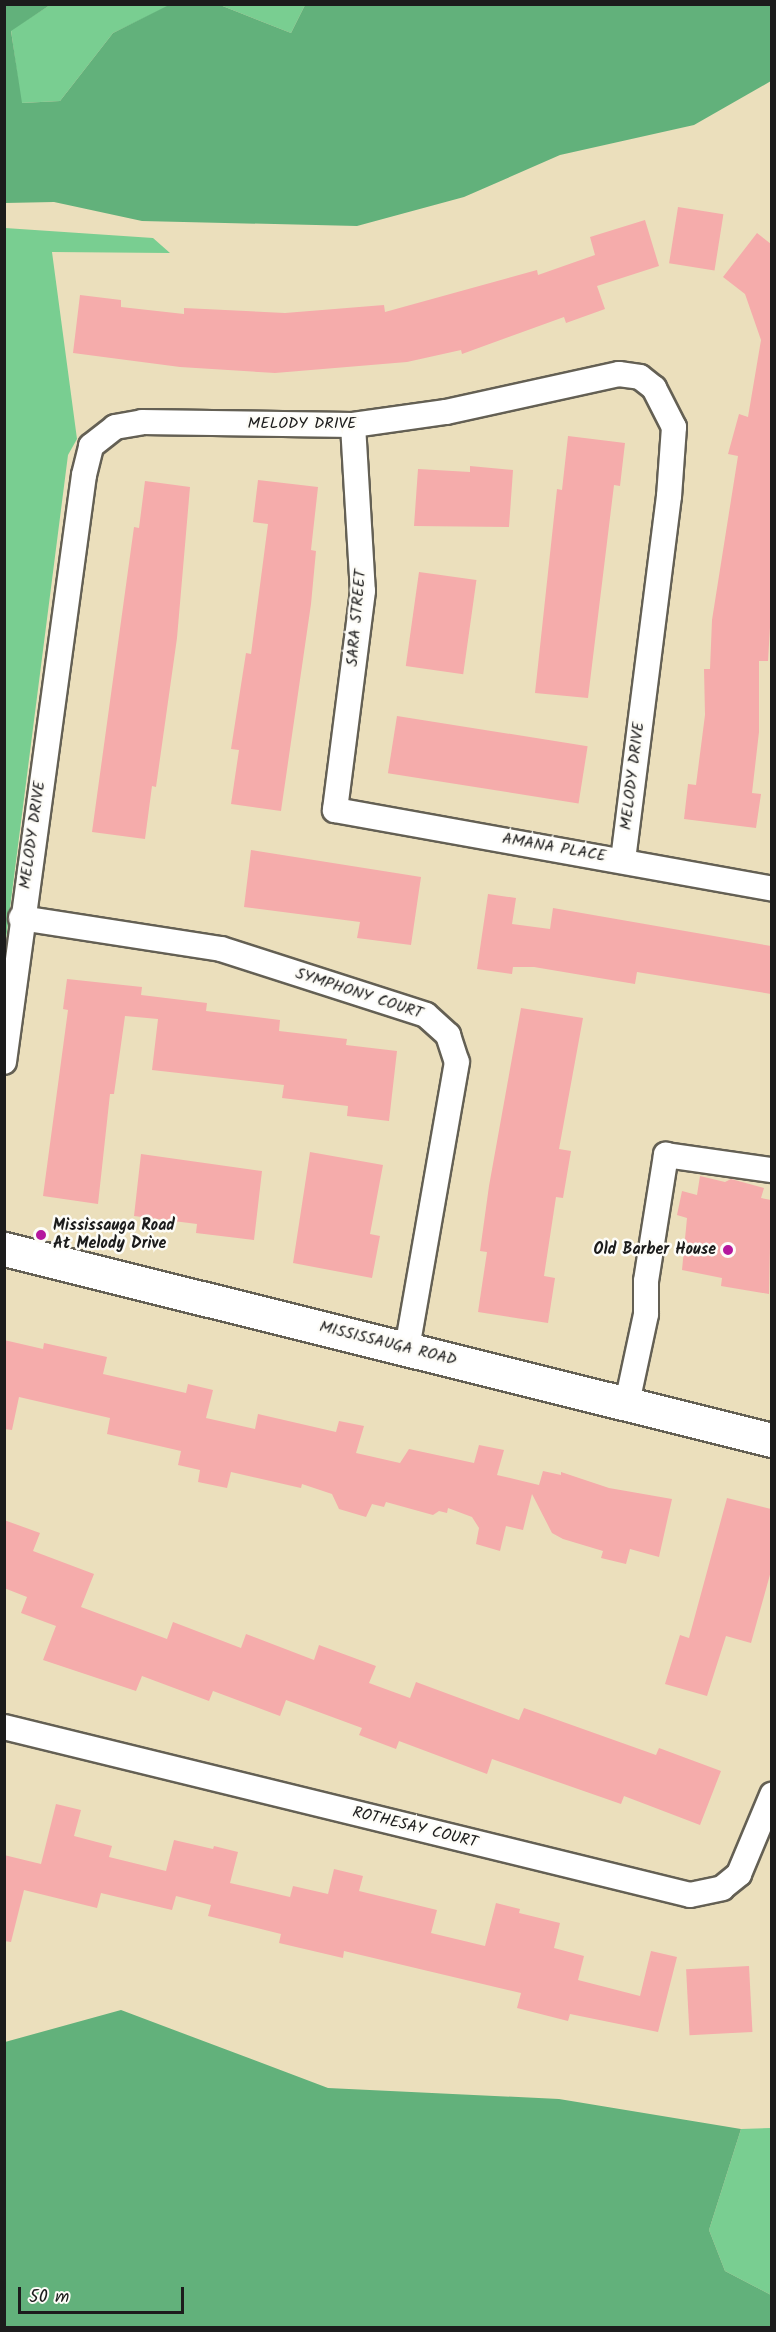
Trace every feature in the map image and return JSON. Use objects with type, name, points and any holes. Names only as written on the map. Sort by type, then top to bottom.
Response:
[{"type":"main road","name":"MISSISSAUGA ROAD","points":[[4,1249],[771,1440]]},
{"type":"street","name":"MELODY DRIVE","points":[[4,1062],[21,918],[84,475],[91,446],[115,427],[142,422],[353,425],[446,412],[619,374],[640,377],[654,388],[671,418],[673,438],[623,859]]},
{"type":"street","name":"SARA STREET","points":[[335,810],[363,591],[353,425]]},
{"type":"street","name":"AMANA PLACE","points":[[335,810],[623,859],[771,889]]},
{"type":"street","name":"SYMPHONY COURT","points":[[21,918],[221,950],[426,1015],[448,1035],[457,1062],[407,1349]]},
{"type":"street","points":[[627,1403],[646,1314],[646,1281],[666,1155],[771,1170]]},
{"type":"street","name":"ROTHESAY COURT","points":[[4,1727],[690,1895],[722,1888],[739,1874],[771,1796]]},
{"type":"green space","points":[[171,4],[220,5],[291,33],[305,5],[771,5],[771,81],[694,125],[560,155],[464,197],[357,226],[142,221],[54,202],[5,203],[5,5],[50,5],[11,31],[22,103],[60,101],[113,33]]},
{"type":"green space","points":[[50,5],[171,5],[113,33],[60,101],[21,103],[11,30]]},
{"type":"green space","points":[[220,5],[305,5],[291,33]]},
{"type":"green space","points":[[5,228],[153,238],[170,253],[52,252],[77,439],[68,455],[5,947]]},
{"type":"green space","points":[[121,2010],[328,2088],[559,2099],[741,2129],[709,2230],[725,2271],[771,2295],[771,2327],[5,2327],[5,2042]]},
{"type":"green space","points":[[771,2128],[771,2295],[725,2271],[709,2230],[741,2129]]},
{"type":"building","points":[[678,207],[723,214],[715,270],[669,263]]},
{"type":"building","points":[[645,220],[659,266],[597,286],[605,309],[566,323],[564,317],[462,354],[461,350],[407,362],[275,373],[180,367],[73,353],[80,295],[121,300],[121,307],[184,314],[184,308],[285,313],[384,305],[385,312],[537,270],[538,275],[595,255],[590,237]]},
{"type":"building","points":[[757,233],[771,244],[771,611],[768,661],[759,661],[759,732],[752,793],[761,794],[756,828],[684,819],[688,784],[696,785],[705,715],[704,669],[710,669],[712,620],[738,456],[728,454],[739,414],[748,417],[761,340],[745,294],[723,277]]},
{"type":"building","points":[[568,436],[625,443],[620,486],[614,485],[588,698],[535,693],[557,489],[562,490]]},
{"type":"building","points":[[470,466],[513,470],[509,527],[414,526],[418,469],[470,472]]},
{"type":"building","points":[[258,480],[318,487],[311,550],[316,551],[311,604],[281,811],[231,804],[239,750],[231,749],[246,653],[251,654],[268,524],[253,522]]},
{"type":"building","points":[[145,481],[190,487],[177,638],[156,787],[152,786],[145,839],[92,832],[134,527],[139,528]]},
{"type":"building","points":[[419,572],[476,580],[463,674],[406,666]]},
{"type":"building","points":[[397,716],[588,746],[579,803],[388,773]]},
{"type":"building","points":[[251,850],[421,877],[411,945],[357,938],[360,922],[244,907]]},
{"type":"building","points":[[488,894],[516,898],[512,924],[550,929],[553,908],[771,946],[771,994],[637,972],[635,984],[534,967],[513,967],[512,974],[477,969]]},
{"type":"building","points":[[67,979],[142,987],[141,995],[207,1003],[206,1011],[280,1020],[279,1031],[347,1039],[346,1045],[397,1051],[389,1121],[347,1116],[348,1106],[282,1098],[284,1085],[152,1070],[158,1019],[125,1016],[114,1094],[110,1094],[98,1204],[43,1196],[68,1010],[63,1009]]},
{"type":"building","points":[[521,1008],[583,1018],[559,1149],[571,1151],[563,1198],[556,1197],[544,1276],[555,1278],[548,1323],[478,1312],[487,1252],[480,1251],[489,1186]]},
{"type":"building","points":[[310,1152],[383,1165],[370,1234],[380,1236],[372,1278],[293,1263]]},
{"type":"building","points":[[141,1154],[262,1171],[254,1240],[196,1233],[197,1224],[134,1216]]},
{"type":"building","name":"Old Barber House","points":[[700,1176],[725,1182],[731,1179],[764,1188],[761,1198],[771,1200],[769,1294],[721,1286],[722,1278],[682,1270],[687,1218],[677,1215],[682,1191],[697,1195]]},
{"type":"building","points":[[4,1340],[43,1349],[44,1343],[107,1357],[103,1374],[186,1393],[188,1384],[213,1390],[206,1418],[255,1429],[258,1414],[336,1432],[339,1421],[364,1426],[356,1453],[400,1463],[409,1449],[474,1463],[479,1445],[504,1450],[497,1475],[539,1485],[543,1471],[561,1475],[561,1472],[609,1488],[672,1499],[659,1557],[630,1549],[626,1564],[601,1558],[603,1551],[563,1539],[552,1533],[532,1494],[523,1530],[506,1526],[500,1551],[476,1544],[479,1528],[472,1517],[448,1508],[447,1513],[439,1511],[433,1515],[386,1502],[384,1507],[372,1504],[366,1517],[339,1509],[332,1494],[302,1484],[301,1488],[231,1472],[227,1488],[198,1482],[200,1470],[178,1465],[181,1451],[107,1434],[110,1418],[19,1397],[12,1430],[4,1429]]},
{"type":"building","points":[[727,1498],[771,1509],[771,1571],[751,1643],[726,1636],[707,1696],[665,1684],[680,1635],[689,1638]]},
{"type":"building","points":[[4,1520],[40,1533],[33,1551],[94,1574],[81,1607],[167,1639],[173,1622],[241,1648],[246,1634],[314,1660],[319,1645],[376,1666],[369,1683],[410,1698],[416,1682],[519,1720],[524,1708],[656,1755],[659,1748],[721,1771],[700,1825],[624,1796],[621,1804],[492,1759],[487,1774],[399,1741],[396,1749],[359,1735],[362,1728],[286,1700],[280,1716],[213,1691],[209,1701],[142,1676],[136,1691],[43,1660],[56,1626],[21,1613],[27,1597],[4,1588]]},
{"type":"building","points":[[56,1804],[81,1810],[74,1836],[112,1846],[109,1857],[166,1871],[174,1840],[213,1849],[214,1846],[238,1852],[230,1883],[290,1897],[293,1886],[328,1894],[334,1869],[363,1876],[359,1891],[437,1910],[431,1933],[485,1946],[496,1903],[520,1909],[519,1913],[560,1923],[554,1948],[584,1956],[578,1980],[640,1996],[651,1951],[677,1957],[658,2032],[570,2014],[568,2021],[517,2008],[521,1993],[344,1951],[343,1958],[279,1943],[281,1934],[208,1916],[211,1905],[176,1896],[172,1910],[101,1893],[97,1908],[24,1890],[11,1942],[4,1941],[4,1855],[41,1864]]},
{"type":"building","points":[[749,1966],[752,2032],[690,2035],[686,1969]]},
{"type":"place","name":"Mississauga Road At Melody Drive","points":[[41,1235]]},
{"type":"place","name":"Old Barber House","points":[[728,1250]]}]
